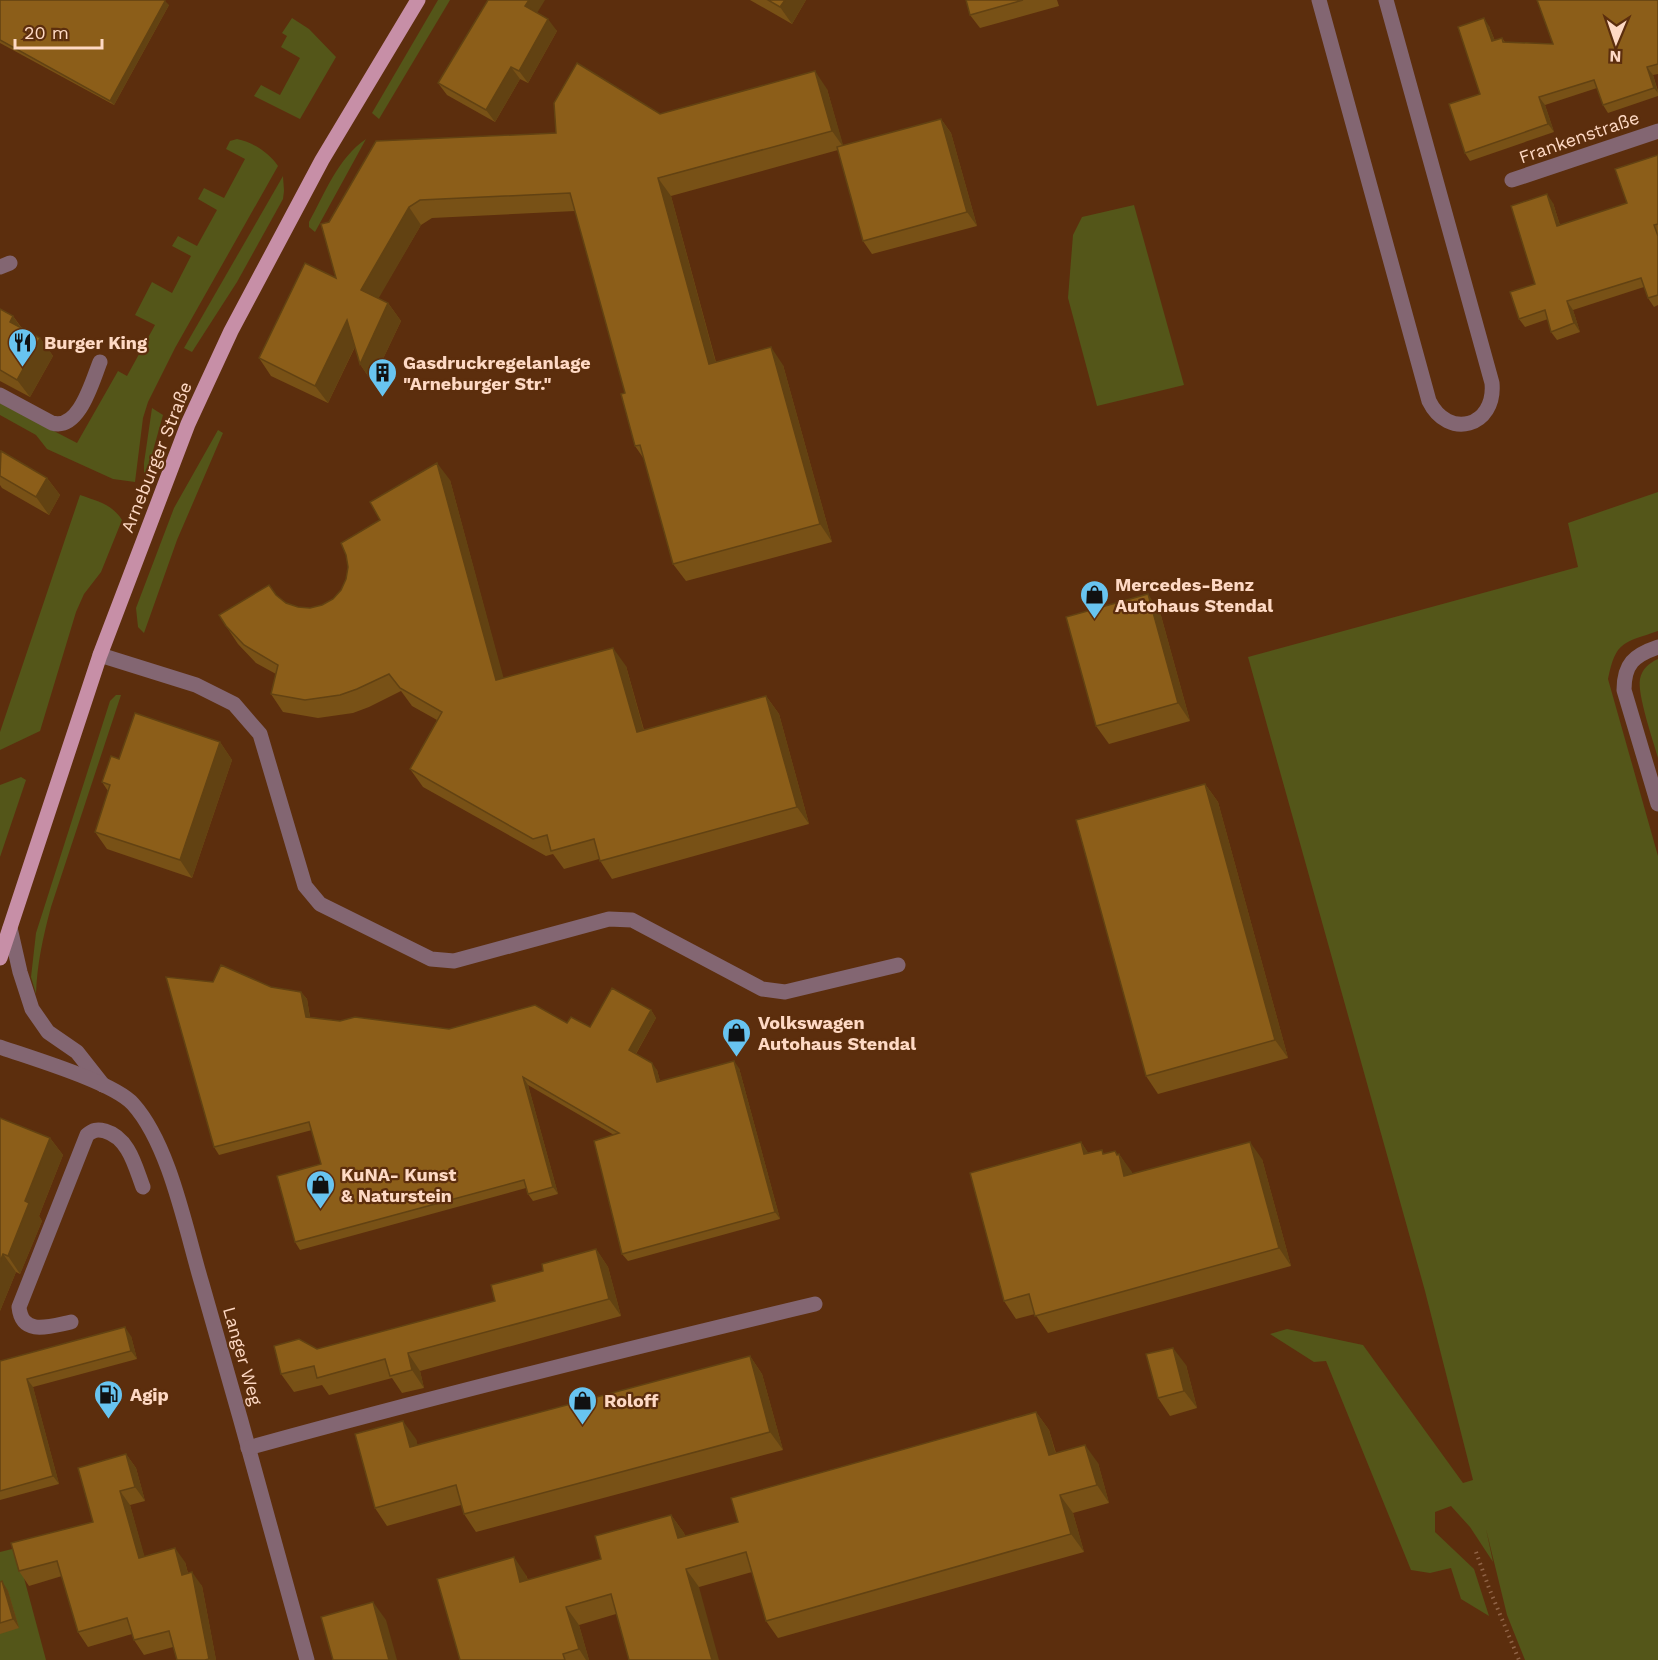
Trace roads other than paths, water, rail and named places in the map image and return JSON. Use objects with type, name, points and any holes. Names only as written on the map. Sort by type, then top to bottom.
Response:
[{"type":"main road","name":"Arneburger Straße","points":[[0,958],[100,655],[188,424],[231,331],[322,160],[418,0]]},
{"type":"street","points":[[1319,0],[1429,401],[1434,411],[1442,419],[1452,424],[1464,425],[1484,415],[1493,395],[1492,384],[1386,0]]},
{"type":"street","name":"Frankenstraße","points":[[1512,180],[1658,130]]},
{"type":"street","points":[[0,394],[52,423],[60,425],[68,423],[76,415],[88,393],[100,362]]},
{"type":"street","points":[[1658,647],[1632,660],[1624,675],[1624,690],[1658,804]]},
{"type":"street","points":[[100,655],[196,685],[234,704],[260,734],[305,886],[320,904],[431,959],[454,961],[609,919],[632,920],[762,989],[785,992],[898,965]]},
{"type":"street","name":"Langer Weg","points":[[10,928],[20,972],[32,1009],[48,1032],[77,1052],[103,1085]]},
{"type":"street","name":"Langer Weg","points":[[0,1047],[103,1085],[132,1102],[154,1134],[168,1166],[307,1660]]},
{"type":"street","points":[[71,1322],[33,1327],[26,1324],[20,1317],[19,1307],[87,1135],[93,1130],[102,1130],[123,1141],[143,1187]]},
{"type":"street","points":[[248,1448],[660,1341],[815,1304]]},
{"type":"place","name":"Burger King","points":[[23,368]]},
{"type":"place","name":"Gasdruckregelanlage \"Arneburger Str.\"","points":[[382,398]]},
{"type":"place","name":"Mercedes-Benz Autohaus Stendal","points":[[1094,620]]},
{"type":"place","name":"Volkswagen Autohaus Stendal","points":[[737,1058]]},
{"type":"place","name":"KuNA- Kunst & Naturstein","points":[[320,1210]]},
{"type":"place","name":"Agip","points":[[109,1420]]},
{"type":"place","name":"Roloff","points":[[583,1426]]}]
